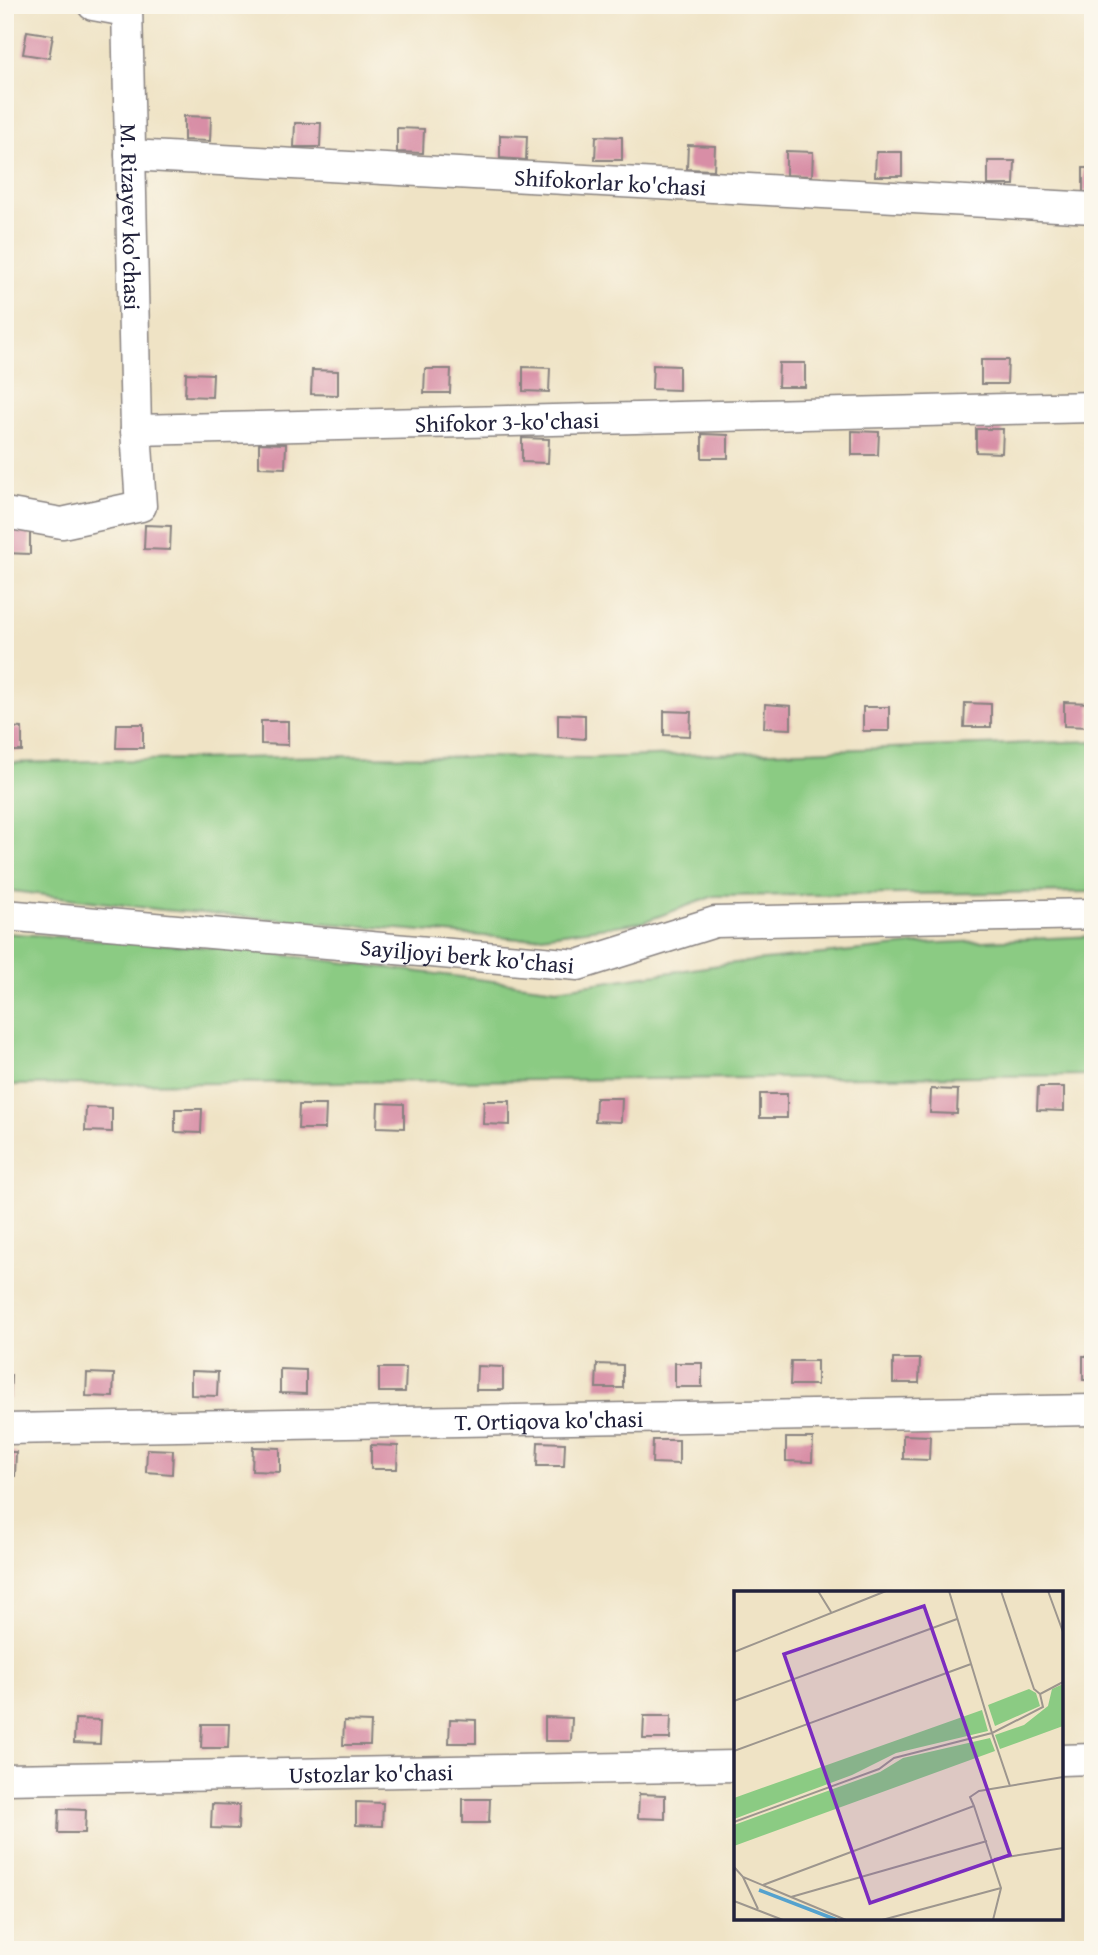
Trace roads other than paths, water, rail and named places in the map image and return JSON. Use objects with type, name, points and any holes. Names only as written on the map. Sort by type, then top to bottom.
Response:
[{"type":"street","points":[[93,5],[127,8]]},
{"type":"street","name":"M. Rizayev ko'chasi","points":[[127,8],[136,429]]},
{"type":"street","name":"Shifokorlar ko'chasi","points":[[130,155],[1093,208]]},
{"type":"street","name":"Shifokor 3-ko'chasi","points":[[136,429],[1093,407]]},
{"type":"street","points":[[5,513],[62,523],[141,506],[136,429]]},
{"type":"street","name":"Sayiljoyi berk ko'chasi","points":[[5,915],[578,965],[715,922],[1093,915]]},
{"type":"street","name":"T. Ortiqova ko'chasi","points":[[5,1430],[1093,1410]]},
{"type":"street","points":[[1063,1760],[1093,1759]]},
{"type":"street","name":"Ustozlar ko'chasi","points":[[5,1779],[734,1766]]}]
